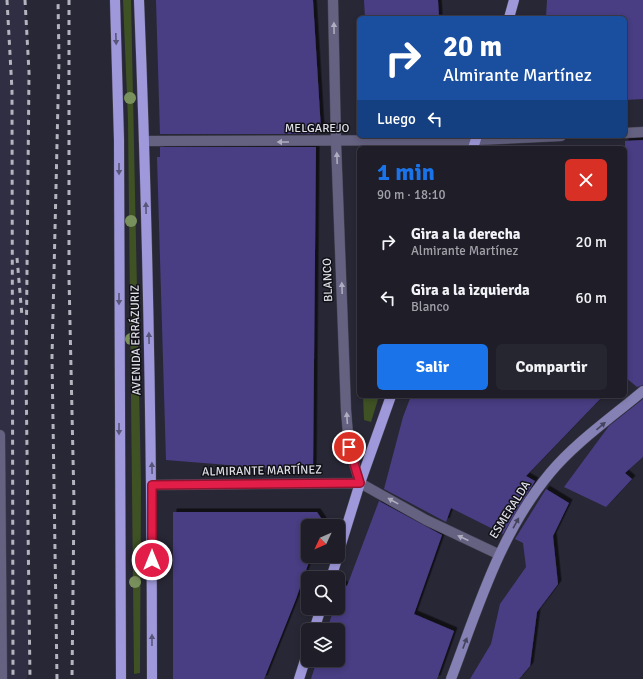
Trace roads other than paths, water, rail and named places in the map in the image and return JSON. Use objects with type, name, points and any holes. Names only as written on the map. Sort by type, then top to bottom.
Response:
[{"type":"main road","name":"AVENIDA ERRÁZURIZ","points":[[115,0],[119,140],[121,679]]},
{"type":"main road","name":"AVENIDA ERRÁZURIZ","points":[[139,0],[144,141],[152,485],[152,679]]},
{"type":"main road","points":[[510,16],[514,0]]},
{"type":"main road","name":"ESMERALDA","points":[[451,679],[498,554],[521,514],[550,472],[565,456],[643,391]]},
{"type":"main road","points":[[345,532],[360,483],[390,398]]},
{"type":"main road","points":[[299,679],[303,667]]},
{"type":"street","name":"BLANCO","points":[[333,0],[336,142],[349,447],[360,483]]},
{"type":"street","points":[[627,133],[643,132]]},
{"type":"street","name":"MELGAREJO","points":[[144,141],[475,141],[527,138]]},
{"type":"street","points":[[0,435],[2,679]]},
{"type":"street","name":"ALMIRANTE MARTÍNEZ","points":[[152,485],[360,483],[426,520],[498,554]]},
{"type":"railway","points":[[7,0],[12,90],[13,679]]},
{"type":"railway","points":[[25,0],[29,72],[26,372],[30,679]]},
{"type":"railway","points":[[57,679],[52,357],[59,60],[58,0]]},
{"type":"railway","points":[[69,0],[69,278],[74,502],[72,679]]},
{"type":"railway","points":[[17,258],[22,316]]}]
